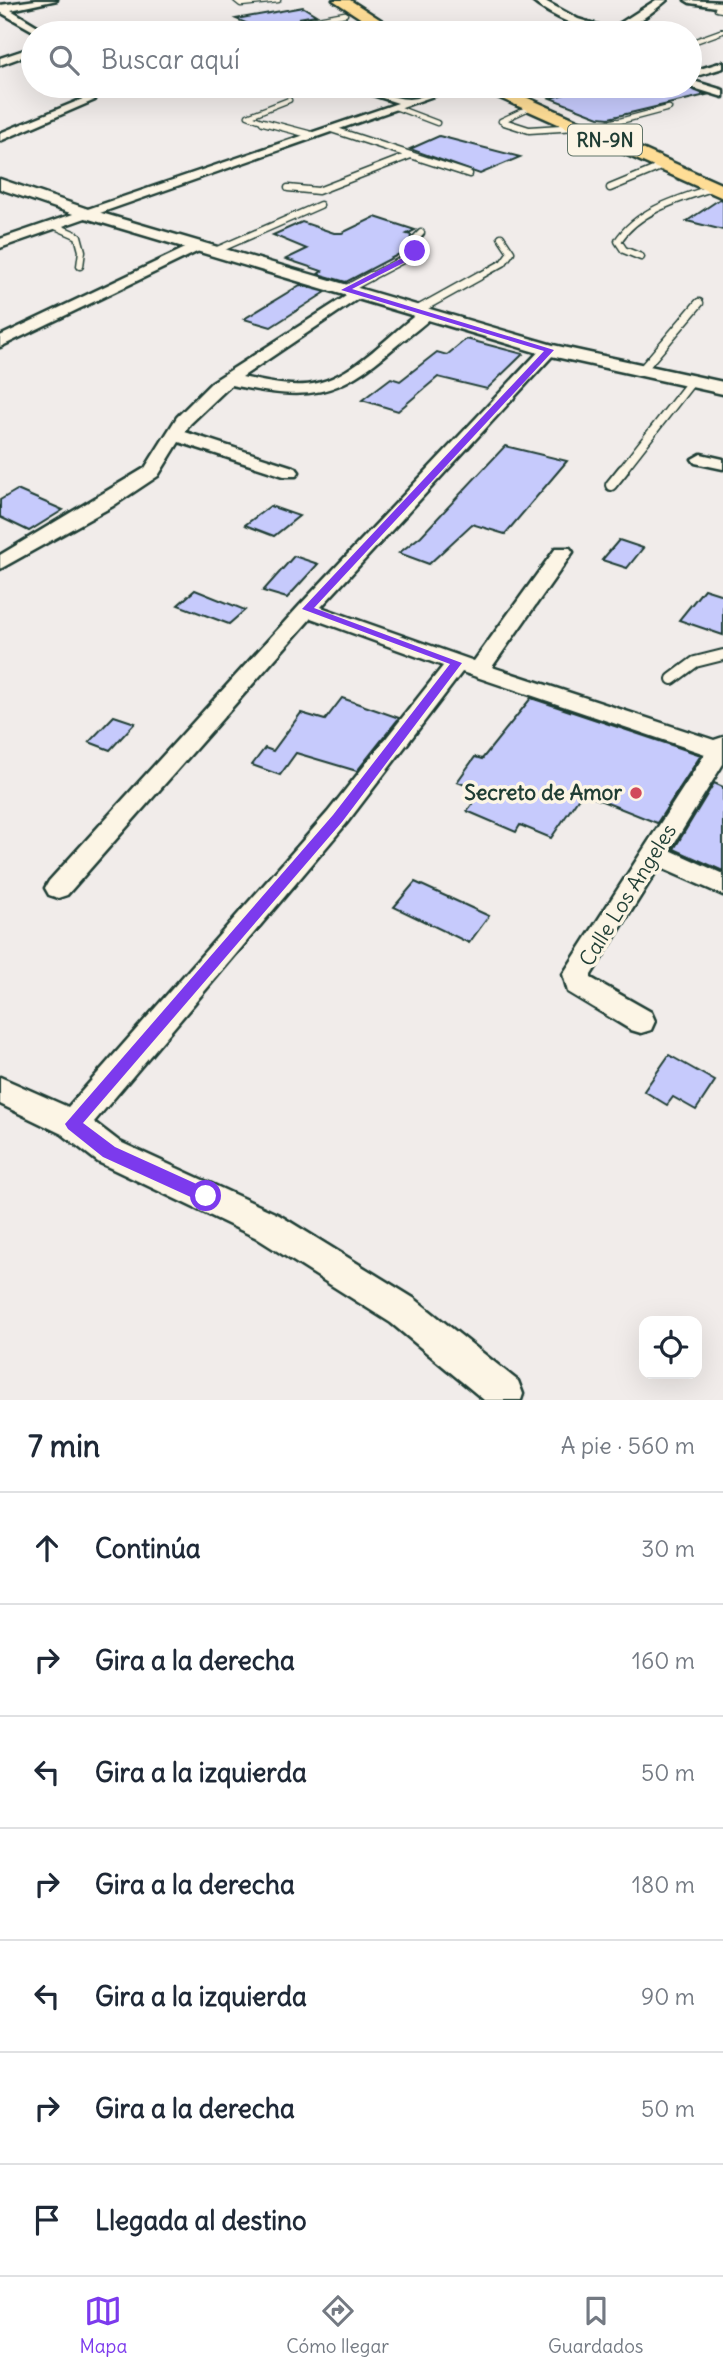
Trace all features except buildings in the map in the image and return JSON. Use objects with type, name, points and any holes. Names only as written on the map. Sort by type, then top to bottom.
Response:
[{"type":"main road","points":[[326,0],[370,21]]},
{"type":"main road","points":[[343,7],[361,21]]},
{"type":"main road","name":"RN-9N","points":[[515,98],[663,166],[719,188]]},
{"type":"main road","name":"RN-9N","points":[[533,98],[719,188]]},
{"type":"street","points":[[0,8],[52,0]]},
{"type":"street","points":[[536,0],[575,21]]},
{"type":"street","points":[[630,21],[662,0]]},
{"type":"street","points":[[690,0],[721,8]]},
{"type":"street","points":[[0,8],[22,21]]},
{"type":"street","points":[[10,30],[21,27]]},
{"type":"street","points":[[0,62],[21,54]]},
{"type":"street","points":[[702,71],[723,65]]},
{"type":"street","points":[[702,87],[723,94]]},
{"type":"street","points":[[394,98],[409,102]]},
{"type":"street","points":[[0,244],[421,98]]},
{"type":"street","points":[[0,137],[89,100]]},
{"type":"street","points":[[0,184],[85,213],[550,350],[723,388]]},
{"type":"street","points":[[0,342],[206,249]]},
{"type":"street","points":[[0,563],[106,502],[152,472],[195,406],[228,379],[351,291]]},
{"type":"street","points":[[228,379],[272,388],[321,388],[342,379],[359,367],[421,312]]},
{"type":"street","points":[[58,888],[307,609],[550,350]]},
{"type":"street","points":[[175,435],[290,472]]},
{"type":"street","points":[[701,459],[723,464]]},
{"type":"street","points":[[73,1124],[563,552]]},
{"type":"street","points":[[307,609],[468,666],[721,748]]},
{"type":"street","name":"Calle Los Angeles","points":[[641,1021],[578,984],[576,979],[721,748]]},
{"type":"street","points":[[653,853],[723,885]]},
{"type":"street","points":[[0,1090],[73,1124],[109,1152],[267,1226],[404,1311],[505,1394]]},
{"type":"lane","points":[[236,0],[241,4],[278,0]]},
{"type":"lane","points":[[305,21],[343,7]]},
{"type":"lane","points":[[702,39],[723,31]]},
{"type":"lane","points":[[289,100],[248,116],[312,135]]},
{"type":"lane","points":[[533,106],[501,121],[528,131],[577,127]]},
{"type":"lane","points":[[395,107],[437,122]]},
{"type":"lane","points":[[597,127],[669,108]]},
{"type":"lane","points":[[331,129],[469,174]]},
{"type":"lane","points":[[288,188],[318,191],[411,155]]},
{"type":"lane","points":[[610,188],[663,166]]},
{"type":"lane","points":[[641,257],[624,250],[618,241],[621,232],[661,208],[719,188]]},
{"type":"lane","points":[[206,249],[320,205]]},
{"type":"lane","points":[[53,225],[78,236],[82,251],[80,266]]},
{"type":"lane","points":[[351,291],[410,256],[415,251],[415,239],[421,233]]},
{"type":"lane","points":[[421,312],[503,262],[511,251],[500,237]]},
{"type":"lane","points":[[642,370],[699,303]]},
{"type":"lane","points":[[611,485],[692,381]]},
{"type":"lane","points":[[672,679],[699,660],[709,656],[723,656]]},
{"type":"place","name":"Secreto de Amor","points":[[636,793]]},
{"type":"route","points":[[206,1196],[109,1152],[73,1124],[337,818],[457,663],[307,609],[550,350],[345,290],[415,251]]}]
